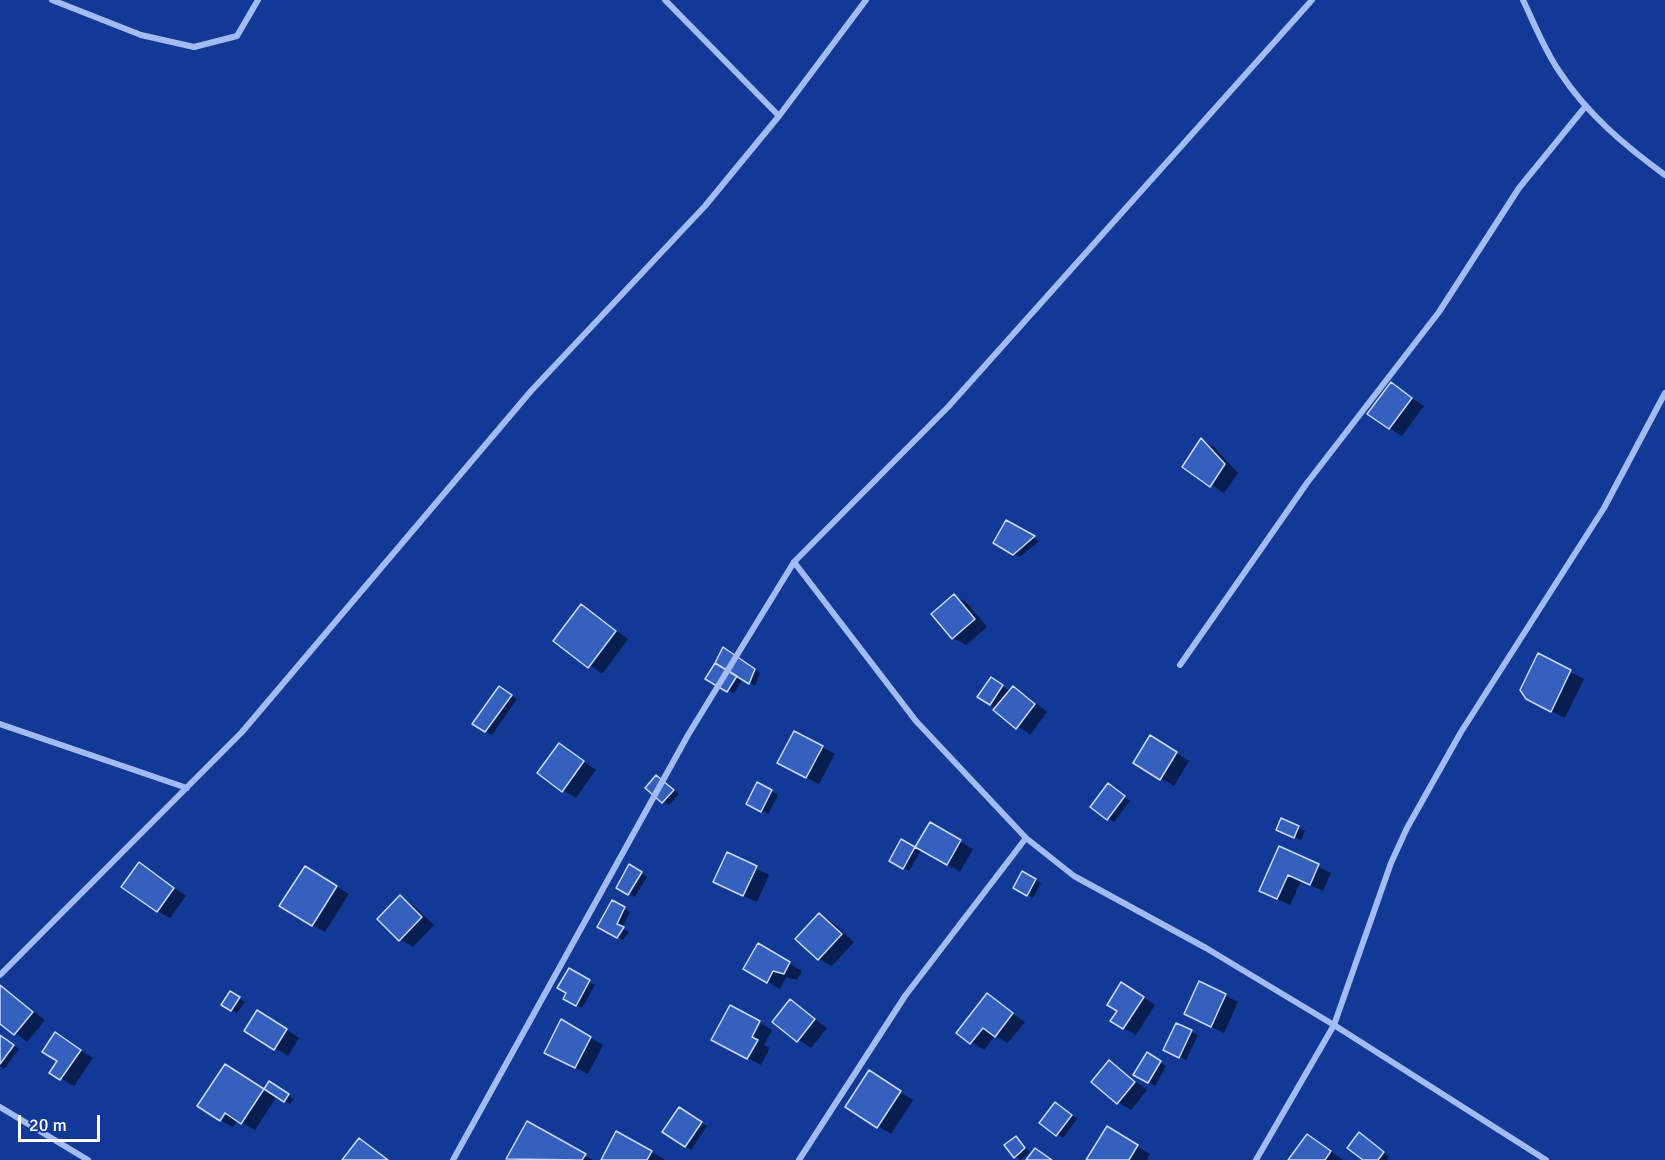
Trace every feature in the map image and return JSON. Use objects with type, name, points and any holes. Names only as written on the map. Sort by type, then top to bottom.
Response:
[{"type":"street","points":[[52,0],[141,35],[194,47],[237,36],[258,0]]},
{"type":"street","points":[[665,0],[779,116]]},
{"type":"street","points":[[0,975],[242,732],[531,391],[705,207],[779,116],[866,0]]},
{"type":"street","points":[[453,1160],[688,735],[794,562],[948,407],[1312,0]]},
{"type":"street","points":[[1522,0],[1557,69],[1585,107],[1624,145],[1665,175]]},
{"type":"street","points":[[1180,665],[1307,483],[1439,312],[1519,188],[1585,107]]},
{"type":"street","points":[[1256,1160],[1334,1025],[1391,863],[1407,828],[1461,732],[1604,508],[1665,393]]},
{"type":"street","points":[[794,562],[916,721],[1026,838],[1074,876],[1206,948],[1334,1025],[1546,1160]]},
{"type":"street","points":[[0,724],[187,788]]},
{"type":"street","points":[[799,1160],[905,996],[1026,838]]},
{"type":"street","points":[[0,1107],[88,1160]]},
{"type":"building","points":[[1391,382],[1412,398],[1389,429],[1367,414]]},
{"type":"building","points":[[1201,438],[1225,464],[1210,487],[1182,467]]},
{"type":"building","points":[[1006,520],[1035,536],[1013,555],[993,543]]},
{"type":"building","points":[[954,594],[975,619],[952,639],[931,614]]},
{"type":"building","points":[[581,604],[616,631],[588,668],[553,641]]},
{"type":"building","points":[[723,647],[755,669],[749,684],[715,663]]},
{"type":"building","points":[[1538,653],[1571,670],[1551,712],[1526,699],[1520,690]]},
{"type":"building","points":[[715,663],[737,676],[727,692],[705,679]]},
{"type":"building","points":[[991,677],[1003,685],[990,705],[977,697]]},
{"type":"building","points":[[499,686],[512,695],[485,732],[472,724]]},
{"type":"building","points":[[1013,686],[1035,704],[1016,729],[993,710]]},
{"type":"building","points":[[794,731],[823,746],[806,778],[777,763]]},
{"type":"building","points":[[1150,735],[1177,752],[1160,780],[1133,763]]},
{"type":"building","points":[[559,743],[584,761],[562,792],[537,773]]},
{"type":"building","points":[[656,775],[674,790],[662,803],[645,788]]},
{"type":"building","points":[[757,782],[772,790],[761,812],[746,804]]},
{"type":"building","points":[[1108,783],[1125,796],[1107,820],[1090,807]]},
{"type":"building","points":[[1281,818],[1299,826],[1294,838],[1276,830]]},
{"type":"building","points":[[930,822],[961,840],[947,865],[915,847]]},
{"type":"building","points":[[901,839],[915,847],[903,869],[889,861]]},
{"type":"building","points":[[1279,846],[1319,864],[1310,885],[1288,875],[1277,899],[1259,891]]},
{"type":"building","points":[[727,852],[757,866],[743,896],[713,882]]},
{"type":"building","points":[[139,862],[174,888],[157,912],[121,887]]},
{"type":"building","points":[[629,864],[642,872],[628,895],[616,888]]},
{"type":"building","points":[[305,866],[337,886],[312,926],[279,906]]},
{"type":"building","points":[[1022,871],[1036,879],[1027,896],[1013,888]]},
{"type":"building","points":[[400,895],[422,917],[399,941],[377,919]]},
{"type":"building","points":[[612,900],[625,907],[617,924],[624,927],[617,938],[597,927]]},
{"type":"building","points":[[819,913],[842,934],[818,960],[795,939]]},
{"type":"building","points":[[758,943],[790,962],[784,974],[773,971],[767,983],[743,969]]},
{"type":"building","points":[[569,968],[590,980],[576,1006],[563,999],[566,993],[557,988]]},
{"type":"building","points":[[1199,981],[1226,994],[1211,1027],[1184,1014]]},
{"type":"building","points":[[1121,982],[1144,997],[1123,1029],[1110,1021],[1117,1011],[1107,1005]]},
{"type":"building","points":[[0,985],[33,1012],[14,1035],[0,1024]]},
{"type":"building","points":[[230,991],[240,997],[231,1011],[221,1005]]},
{"type":"building","points":[[987,993],[1013,1013],[995,1037],[983,1028],[970,1044],[956,1033]]},
{"type":"building","points":[[790,999],[815,1019],[797,1042],[772,1022]]},
{"type":"building","points":[[730,1005],[760,1021],[752,1037],[758,1040],[747,1059],[711,1040]]},
{"type":"building","points":[[257,1010],[287,1029],[274,1050],[244,1031]]},
{"type":"building","points":[[561,1019],[591,1037],[575,1068],[544,1053]]},
{"type":"building","points":[[1176,1023],[1192,1030],[1179,1058],[1163,1050]]},
{"type":"building","points":[[55,1032],[81,1050],[60,1080],[49,1073],[57,1061],[42,1052]]},
{"type":"building","points":[[0,1035],[14,1045],[0,1064]]},
{"type":"building","points":[[1147,1052],[1161,1061],[1148,1083],[1133,1075]]},
{"type":"building","points":[[1109,1060],[1135,1082],[1117,1104],[1091,1082]]},
{"type":"building","points":[[225,1064],[264,1089],[241,1124],[225,1113],[220,1121],[197,1106]]},
{"type":"building","points":[[869,1070],[901,1091],[877,1128],[845,1107]]},
{"type":"building","points":[[269,1081],[289,1094],[284,1102],[264,1089]]},
{"type":"building","points":[[1055,1102],[1072,1115],[1056,1136],[1039,1123]]},
{"type":"building","points":[[679,1107],[702,1122],[685,1147],[662,1132]]},
{"type":"building","points":[[527,1121],[586,1154],[582,1160],[506,1159]]},
{"type":"building","points":[[1107,1126],[1138,1145],[1129,1160],[1086,1160]]},
{"type":"building","points":[[616,1131],[652,1151],[647,1160],[601,1160]]},
{"type":"building","points":[[1359,1132],[1384,1152],[1378,1160],[1363,1160],[1347,1148]]},
{"type":"building","points":[[1307,1134],[1331,1151],[1325,1160],[1288,1160]]},
{"type":"building","points":[[1016,1136],[1025,1148],[1014,1158],[1004,1145]]},
{"type":"building","points":[[359,1138],[388,1160],[342,1160]]},
{"type":"building","points":[[1035,1148],[1052,1160],[1026,1160]]}]
